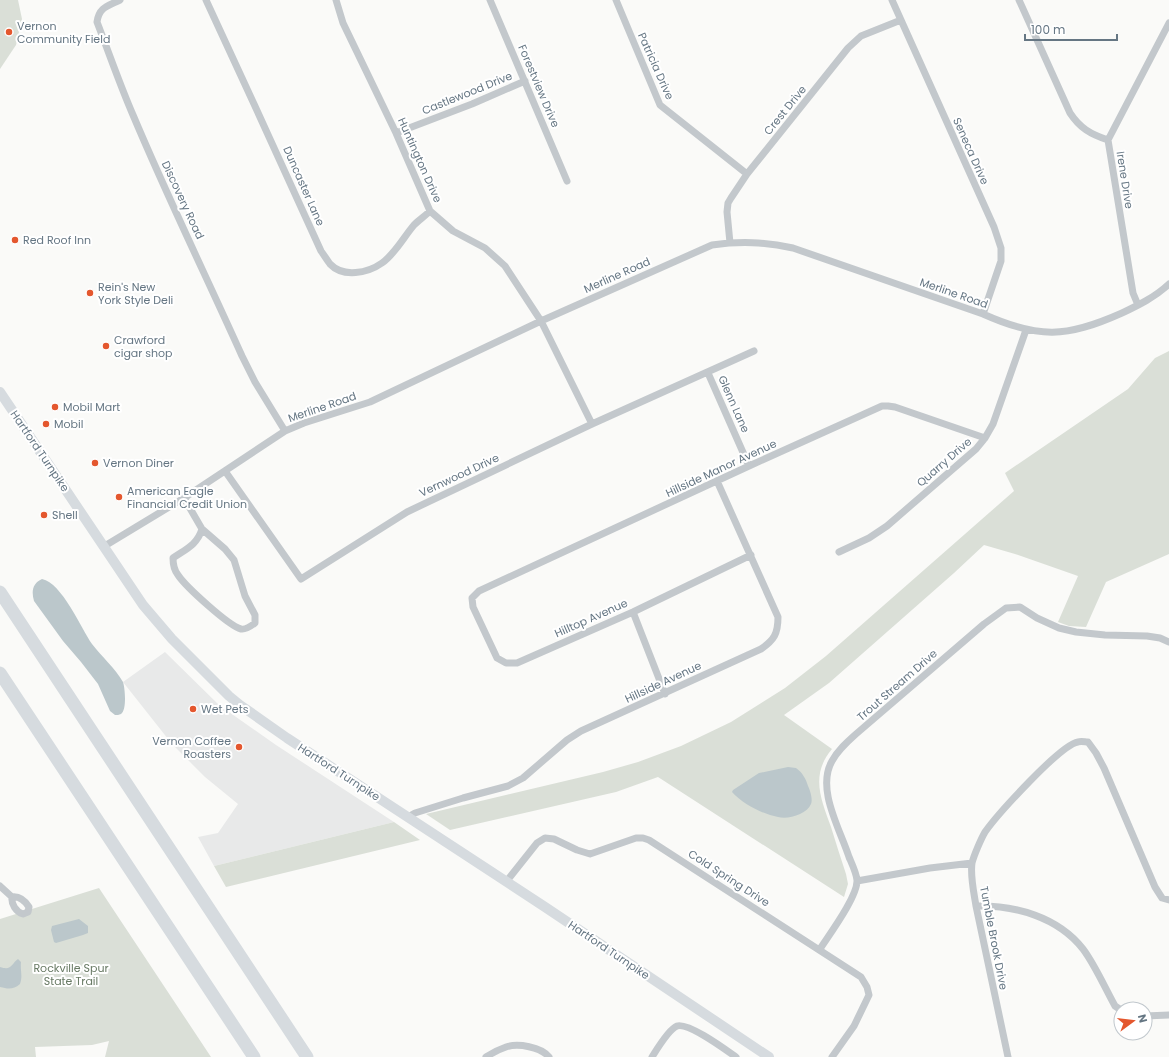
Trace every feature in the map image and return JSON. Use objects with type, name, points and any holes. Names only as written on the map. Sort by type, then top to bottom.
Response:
[{"type":"highway","points":[[0,592],[307,1057]]},
{"type":"highway","points":[[0,673],[254,1057]]},
{"type":"main road","name":"Hartford Turnpike","points":[[0,392],[128,584],[151,615],[184,652],[229,696],[287,738],[768,1057]]},
{"type":"street","name":"Discovery Road","points":[[120,0],[104,8],[98,14],[97,22],[112,63],[132,115],[242,356],[255,382],[276,414],[285,431]]},
{"type":"street","name":"Duncaster Lane","points":[[206,0],[321,251],[331,265],[340,271],[351,273],[364,271],[381,264],[392,254],[415,224],[430,211]]},
{"type":"street","name":"Huntington Drive","points":[[336,0],[343,23],[396,133],[430,211],[453,232],[485,248],[505,266],[541,321],[592,424]]},
{"type":"street","name":"Forestview Drive","points":[[490,0],[567,181]]},
{"type":"street","name":"Patricia Drive","points":[[616,0],[660,105],[747,174]]},
{"type":"street","name":"Seneca Drive","points":[[892,0],[994,228],[1001,248],[1001,261],[983,314]]},
{"type":"street","points":[[1019,0],[1070,113],[1077,124],[1085,130],[1098,137],[1108,140]]},
{"type":"street","name":"Crest Drive","points":[[730,243],[727,212],[728,203],[747,174],[848,48],[861,36],[901,20]]},
{"type":"street","name":"Irene Drive","points":[[1138,305],[1132,293],[1108,140],[1169,23]]},
{"type":"street","name":"Castlewood Drive","points":[[396,133],[472,104],[525,81]]},
{"type":"street","name":"Merline Road","points":[[103,547],[184,498],[285,431],[304,423],[370,402],[541,321],[712,245],[742,242],[769,243],[793,248],[983,314],[1004,323],[1026,330],[1048,333],[1071,331],[1090,326],[1159,294],[1169,284]]},
{"type":"street","name":"Quarry Drive","points":[[839,552],[869,538],[887,526],[976,449],[985,438],[993,424],[1026,330]]},
{"type":"street","name":"Vernwood Drive","points":[[225,471],[302,579],[407,512],[592,424],[754,351]]},
{"type":"street","name":"Glenn Lane","points":[[708,373],[749,466]]},
{"type":"street","name":"Hillside Manor Avenue","points":[[472,598],[479,591],[882,406],[888,406],[985,438]]},
{"type":"street","name":"Hillside Avenue","points":[[408,817],[415,813],[463,798],[508,786],[523,778],[567,740],[581,731],[761,649],[772,641],[778,627],[778,617],[718,481]]},
{"type":"street","points":[[184,498],[202,530],[225,549],[234,560],[246,596],[255,615],[255,623],[250,627],[243,630],[234,626],[194,593],[177,575],[173,565],[173,558],[195,543],[200,537],[202,530]]},
{"type":"street","name":"Hilltop Avenue","points":[[472,598],[473,606],[497,658],[506,663],[517,663],[632,612],[751,555]]},
{"type":"street","name":"Trout Stream Drive","points":[[857,881],[829,802],[826,778],[832,762],[842,747],[984,624],[1006,608],[1020,607],[1037,618],[1059,628],[1076,632],[1105,635],[1147,636],[1160,638],[1169,642]]},
{"type":"street","points":[[632,612],[665,694]]},
{"type":"street","name":"Tumble Brook Drive","points":[[1008,1057],[976,906],[972,882],[972,863],[984,834],[995,819],[1037,773],[1064,749],[1078,742],[1088,742],[1096,753],[1104,768],[1155,887],[1162,898],[1169,900]]},
{"type":"street","name":"Cold Spring Drive","points":[[506,882],[537,843],[545,838],[554,839],[577,850],[590,854],[636,838],[649,840],[820,949],[861,977],[867,987],[869,995],[854,1026],[832,1057]]},
{"type":"street","points":[[820,949],[848,905],[857,881],[930,868],[972,863]]},
{"type":"street","points":[[0,886],[12,897]]},
{"type":"street","points":[[976,906],[1004,907],[1017,910],[1052,922],[1062,929],[1084,950],[1113,1002]]},
{"type":"street","points":[[1153,1016],[1169,1015]]},
{"type":"street","points":[[652,1057],[670,1032],[676,1026],[682,1025],[691,1028],[736,1057]]},
{"type":"street","points":[[486,1057],[507,1046],[528,1046],[546,1053],[549,1057]]},
{"type":"shaded area","points":[[42,579],[49,582],[64,597],[92,644],[123,682],[125,704],[121,714],[115,715],[110,711],[98,684],[63,641],[34,601],[33,594],[35,585]]},
{"type":"shaded area","points":[[165,652],[219,705],[276,745],[394,822],[214,866],[198,837],[218,833],[238,804],[205,777],[172,744],[123,682]]},
{"type":"shaded area","points":[[788,767],[796,768],[805,778],[812,800],[806,811],[787,818],[772,816],[747,804],[732,792],[759,773]]},
{"type":"shaded area","points":[[79,919],[88,926],[88,933],[56,943],[54,942],[51,930],[52,926]]},
{"type":"shaded area","points":[[18,959],[21,962],[20,984],[10,988],[0,987],[0,967],[9,968]]},
{"type":"green space","name":"Vernon Community Field","points":[[0,0],[18,0],[22,19],[16,45],[0,69]]},
{"type":"green space","points":[[1169,351],[1169,554],[1106,582],[1086,627],[1069,626],[1058,622],[1078,576],[984,545],[829,683],[784,715],[832,749],[825,759],[819,778],[821,797],[846,874],[848,884],[844,897],[658,777],[616,792],[450,830],[426,814],[603,772],[638,762],[681,746],[731,722],[785,688],[826,656],[1014,491],[1005,473],[1128,389],[1155,358]]},
{"type":"green space","points":[[394,822],[420,840],[226,887],[214,866]]},
{"type":"green space","name":"Rockville Spur State Trail","points":[[99,888],[211,1057],[105,1057],[109,1041],[92,1045],[35,1047],[36,1057],[0,1057],[0,919]]},
{"type":"place","name":"Vernon Community Field","points":[[9,32]]},
{"type":"place","name":"Red Roof Inn","points":[[15,240]]},
{"type":"place","name":"Rein's New York Style Deli","points":[[90,293]]},
{"type":"place","name":"Crawford cigar shop","points":[[106,346]]},
{"type":"place","name":"Mobil Mart","points":[[55,407]]},
{"type":"place","name":"Mobil","points":[[46,424]]},
{"type":"place","name":"Vernon Diner","points":[[95,463]]},
{"type":"place","name":"American Eagle Financial Credit Union","points":[[119,497]]},
{"type":"place","name":"Shell","points":[[44,515]]},
{"type":"place","name":"Wet Pets","points":[[193,709]]},
{"type":"place","name":"Vernon Coffee Roasters","points":[[239,747]]}]
